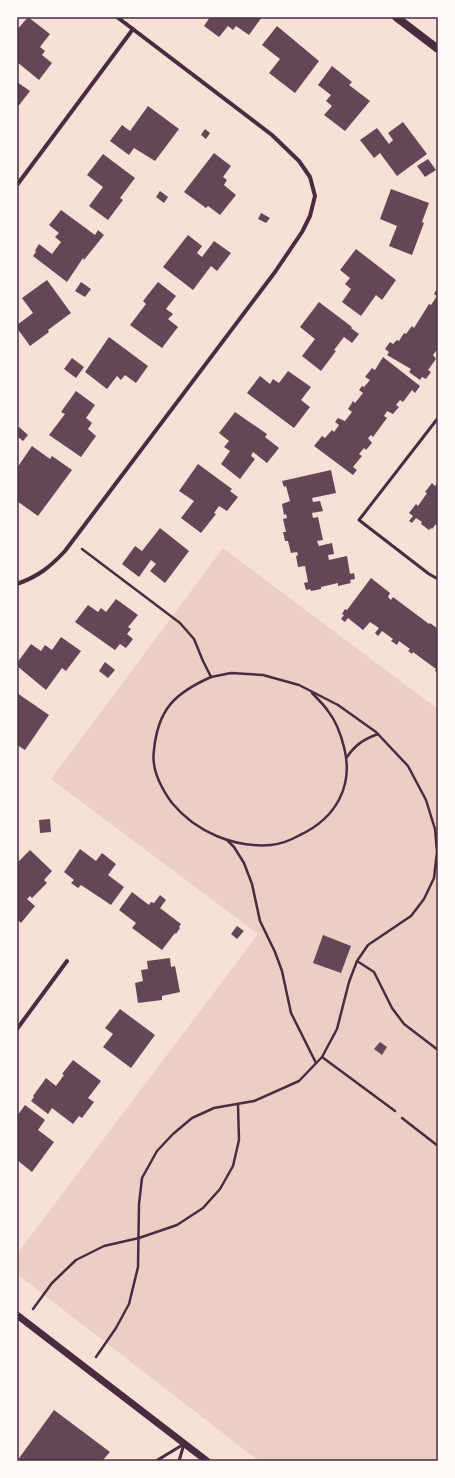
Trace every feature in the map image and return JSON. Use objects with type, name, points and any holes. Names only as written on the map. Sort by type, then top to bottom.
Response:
[{"type":"main road","points":[[396,17],[438,49]]},
{"type":"street","points":[[17,584],[34,578],[50,567],[72,542],[275,272],[302,232],[310,216],[315,196],[310,177],[299,161],[272,134],[117,17]]},
{"type":"street","points":[[17,185],[133,29]]},
{"type":"street","points":[[17,1029],[67,961]]},
{"type":"street","points":[[17,1315],[207,1461]]},
{"type":"lane","points":[[438,418],[359,520],[429,574],[438,579]]},
{"type":"lane","points":[[156,1461],[184,1444]]},
{"type":"lane","points":[[179,1461],[184,1444]]},
{"type":"path","points":[[72,542],[180,623],[194,639],[211,676]]},
{"type":"path","points":[[87,1369],[116,1328],[129,1304],[138,1267],[139,1204],[142,1178],[157,1151],[173,1134],[192,1118],[214,1108],[254,1101],[299,1081],[322,1057],[337,1029],[357,961],[368,945],[411,916],[424,900],[434,878],[437,852],[436,829],[426,800],[408,766],[378,734],[338,705],[299,685],[263,675],[230,673],[211,676],[181,692],[162,718],[155,733],[153,754],[156,774],[165,793],[180,812],[196,826],[227,840],[244,844],[272,845],[290,840],[310,831],[326,818],[337,804],[344,789],[346,758],[337,727],[329,712],[310,691]]},
{"type":"path","points":[[346,758],[353,748],[360,742],[378,734]]},
{"type":"path","points":[[227,840],[234,847],[244,863],[252,884],[260,921],[275,952],[282,971],[291,1012],[316,1063]]},
{"type":"path","points":[[357,961],[374,972],[392,1008],[404,1024],[438,1050]]},
{"type":"path","points":[[322,1057],[395,1111]]},
{"type":"path","points":[[24,1320],[52,1283],[76,1260],[104,1246],[139,1238],[177,1225],[203,1208],[220,1189],[233,1166],[239,1140],[238,1105]]},
{"type":"path","points":[[402,1118],[438,1146]]},
{"type":"shaded area","points":[[223,548],[438,709],[438,1461],[259,1461],[17,1274],[17,1254],[258,934],[51,779]]},
{"type":"building","points":[[28,17],[50,34],[40,47],[45,51],[42,55],[52,63],[39,80],[17,62],[17,30]]},
{"type":"building","points":[[210,17],[262,17],[249,35],[236,26],[233,30],[228,26],[219,37],[204,26]]},
{"type":"building","points":[[277,26],[319,61],[295,93],[269,73],[280,59],[262,45]]},
{"type":"building","points":[[332,66],[352,82],[349,85],[370,101],[345,131],[324,115],[332,106],[326,101],[331,95],[318,85]]},
{"type":"building","points":[[17,82],[30,91],[17,108]]},
{"type":"building","points":[[148,106],[179,129],[155,161],[134,148],[129,155],[110,141],[122,125],[130,131]]},
{"type":"building","points":[[403,122],[427,154],[397,176],[380,153],[374,158],[360,140],[377,128],[389,144],[393,140],[388,133]]},
{"type":"building","points":[[205,129],[210,133],[206,139],[201,135]]},
{"type":"building","points":[[214,153],[231,166],[223,177],[227,180],[224,185],[236,195],[220,215],[208,206],[206,208],[184,192]]},
{"type":"building","points":[[103,154],[135,178],[120,198],[123,200],[108,220],[89,206],[103,187],[87,175]]},
{"type":"building","points":[[428,159],[436,170],[425,177],[417,166]]},
{"type":"building","points":[[391,189],[429,203],[422,222],[424,223],[412,255],[389,246],[397,226],[380,219]]},
{"type":"building","points":[[160,191],[168,197],[164,203],[156,197]]},
{"type":"building","points":[[61,210],[95,235],[98,230],[104,235],[84,260],[83,258],[67,282],[33,256],[39,244],[52,254],[61,242],[55,237],[59,233],[49,225]]},
{"type":"building","points":[[261,213],[270,218],[266,223],[258,219]]},
{"type":"building","points":[[188,235],[202,246],[197,253],[202,257],[214,241],[231,253],[217,271],[211,266],[193,290],[163,267]]},
{"type":"building","points":[[356,249],[396,280],[382,300],[376,295],[361,316],[342,302],[351,289],[345,284],[350,278],[340,270]]},
{"type":"building","points":[[47,280],[71,313],[30,346],[17,328],[17,325],[33,313],[22,298]]},
{"type":"building","points":[[81,282],[91,289],[85,297],[75,291]]},
{"type":"building","points":[[158,282],[176,296],[166,309],[173,314],[168,319],[178,327],[162,348],[130,325],[146,304],[143,301]]},
{"type":"building","points":[[436,290],[438,291],[438,353],[436,351],[433,355],[436,359],[428,370],[431,372],[426,379],[422,377],[420,380],[409,372],[411,369],[387,355],[389,352],[385,349],[390,342],[393,344],[397,340],[399,341],[404,333],[406,334],[412,326],[414,328],[429,304],[431,305],[437,296],[434,294]]},
{"type":"building","points":[[319,302],[359,334],[352,343],[344,337],[334,350],[336,351],[321,371],[302,356],[315,339],[300,327]]},
{"type":"building","points":[[109,337],[148,366],[136,383],[125,375],[121,380],[117,376],[107,389],[85,372]]},
{"type":"building","points":[[383,357],[420,386],[415,393],[412,390],[403,402],[400,400],[396,405],[399,407],[393,414],[387,411],[384,416],[387,418],[373,437],[371,435],[368,438],[372,443],[366,450],[364,448],[359,454],[362,456],[353,467],[357,470],[353,475],[314,446],[322,436],[325,438],[332,430],[334,432],[339,425],[335,422],[338,418],[345,421],[352,412],[348,409],[353,401],[355,403],[363,393],[359,390],[362,386],[364,387],[370,380],[365,377],[372,368],[375,370]]},
{"type":"building","points":[[72,358],[84,367],[76,378],[64,369]]},
{"type":"building","points":[[288,371],[311,387],[301,400],[310,407],[294,428],[247,393],[260,376],[270,384],[273,379],[279,383]]},
{"type":"building","points":[[76,391],[95,405],[86,418],[92,423],[88,429],[96,436],[81,457],[49,435],[65,414],[61,412]]},
{"type":"building","points":[[235,412],[267,434],[265,437],[279,448],[267,463],[253,452],[251,456],[255,459],[240,479],[221,464],[230,451],[224,447],[229,441],[219,433]]},
{"type":"building","points":[[19,427],[28,435],[23,441],[17,436],[17,429]]},
{"type":"building","points":[[32,446],[50,459],[52,456],[72,470],[38,516],[17,501],[17,468]]},
{"type":"building","points":[[198,464],[232,489],[230,491],[238,497],[227,511],[219,506],[214,513],[216,514],[201,533],[181,518],[194,501],[179,491]]},
{"type":"building","points":[[331,470],[336,493],[312,498],[313,502],[320,501],[323,511],[312,513],[313,518],[318,517],[323,540],[317,541],[319,546],[332,543],[334,554],[328,555],[329,560],[347,556],[350,574],[354,573],[355,579],[350,580],[351,583],[338,586],[338,583],[311,591],[310,589],[306,590],[304,583],[308,582],[305,566],[298,567],[296,556],[298,555],[297,552],[291,553],[288,541],[285,541],[283,532],[286,532],[283,519],[287,518],[286,514],[284,515],[282,504],[290,501],[286,486],[284,487],[282,481]]},
{"type":"building","points":[[438,481],[438,526],[436,524],[429,530],[416,518],[412,523],[409,521],[413,516],[409,513],[416,504],[418,506],[427,493],[425,492],[432,483],[435,486]]},
{"type":"building","points":[[160,528],[189,551],[165,583],[150,571],[156,564],[151,560],[139,577],[122,564],[135,546],[142,551]]},
{"type":"building","points":[[371,578],[390,593],[388,597],[391,600],[393,597],[438,629],[438,673],[435,671],[436,669],[413,652],[412,654],[408,651],[410,649],[399,641],[397,645],[391,641],[393,639],[382,631],[378,636],[375,633],[379,628],[370,622],[363,630],[348,618],[345,622],[341,619],[344,615],[342,614],[345,609],[347,610]]},
{"type":"building","points":[[116,599],[138,615],[128,627],[131,629],[127,634],[133,639],[126,648],[120,644],[115,650],[75,622],[88,605],[98,612],[101,608],[106,612]]},
{"type":"building","points":[[61,637],[81,651],[66,671],[62,668],[46,690],[17,666],[17,663],[31,644],[41,651],[45,645],[52,650]]},
{"type":"building","points":[[105,662],[115,670],[108,678],[99,671]]},
{"type":"building","points":[[17,693],[49,715],[25,750],[17,745]]},
{"type":"building","points":[[50,819],[51,832],[40,833],[39,820]]},
{"type":"building","points":[[80,849],[96,861],[102,853],[116,864],[108,875],[124,887],[111,905],[81,885],[78,888],[71,883],[74,880],[64,872]]},
{"type":"building","points":[[30,850],[52,871],[44,880],[47,883],[32,898],[30,896],[27,899],[35,906],[21,923],[17,919],[17,863]]},
{"type":"building","points":[[132,892],[149,905],[151,902],[154,903],[160,895],[166,900],[160,908],[181,924],[176,934],[175,933],[162,950],[132,928],[136,923],[119,910]]},
{"type":"building","points":[[237,926],[244,931],[237,939],[231,934]]},
{"type":"building","points":[[323,935],[351,946],[341,973],[313,963]]},
{"type":"building","points":[[170,958],[171,967],[175,966],[180,992],[162,996],[162,1000],[138,1003],[135,983],[143,981],[141,970],[148,969],[147,961]]},
{"type":"building","points":[[120,1009],[155,1035],[131,1068],[103,1047],[113,1034],[105,1028]]},
{"type":"building","points":[[380,1042],[387,1047],[382,1055],[374,1049]]},
{"type":"building","points":[[73,1060],[101,1081],[88,1098],[94,1102],[82,1118],[79,1116],[73,1124],[52,1108],[48,1114],[31,1101],[46,1078],[56,1086],[64,1075],[62,1074]]},
{"type":"building","points":[[25,1105],[45,1120],[38,1130],[54,1142],[32,1172],[17,1160],[17,1116]]},
{"type":"building","points":[[54,1410],[110,1452],[102,1461],[17,1461]]}]
